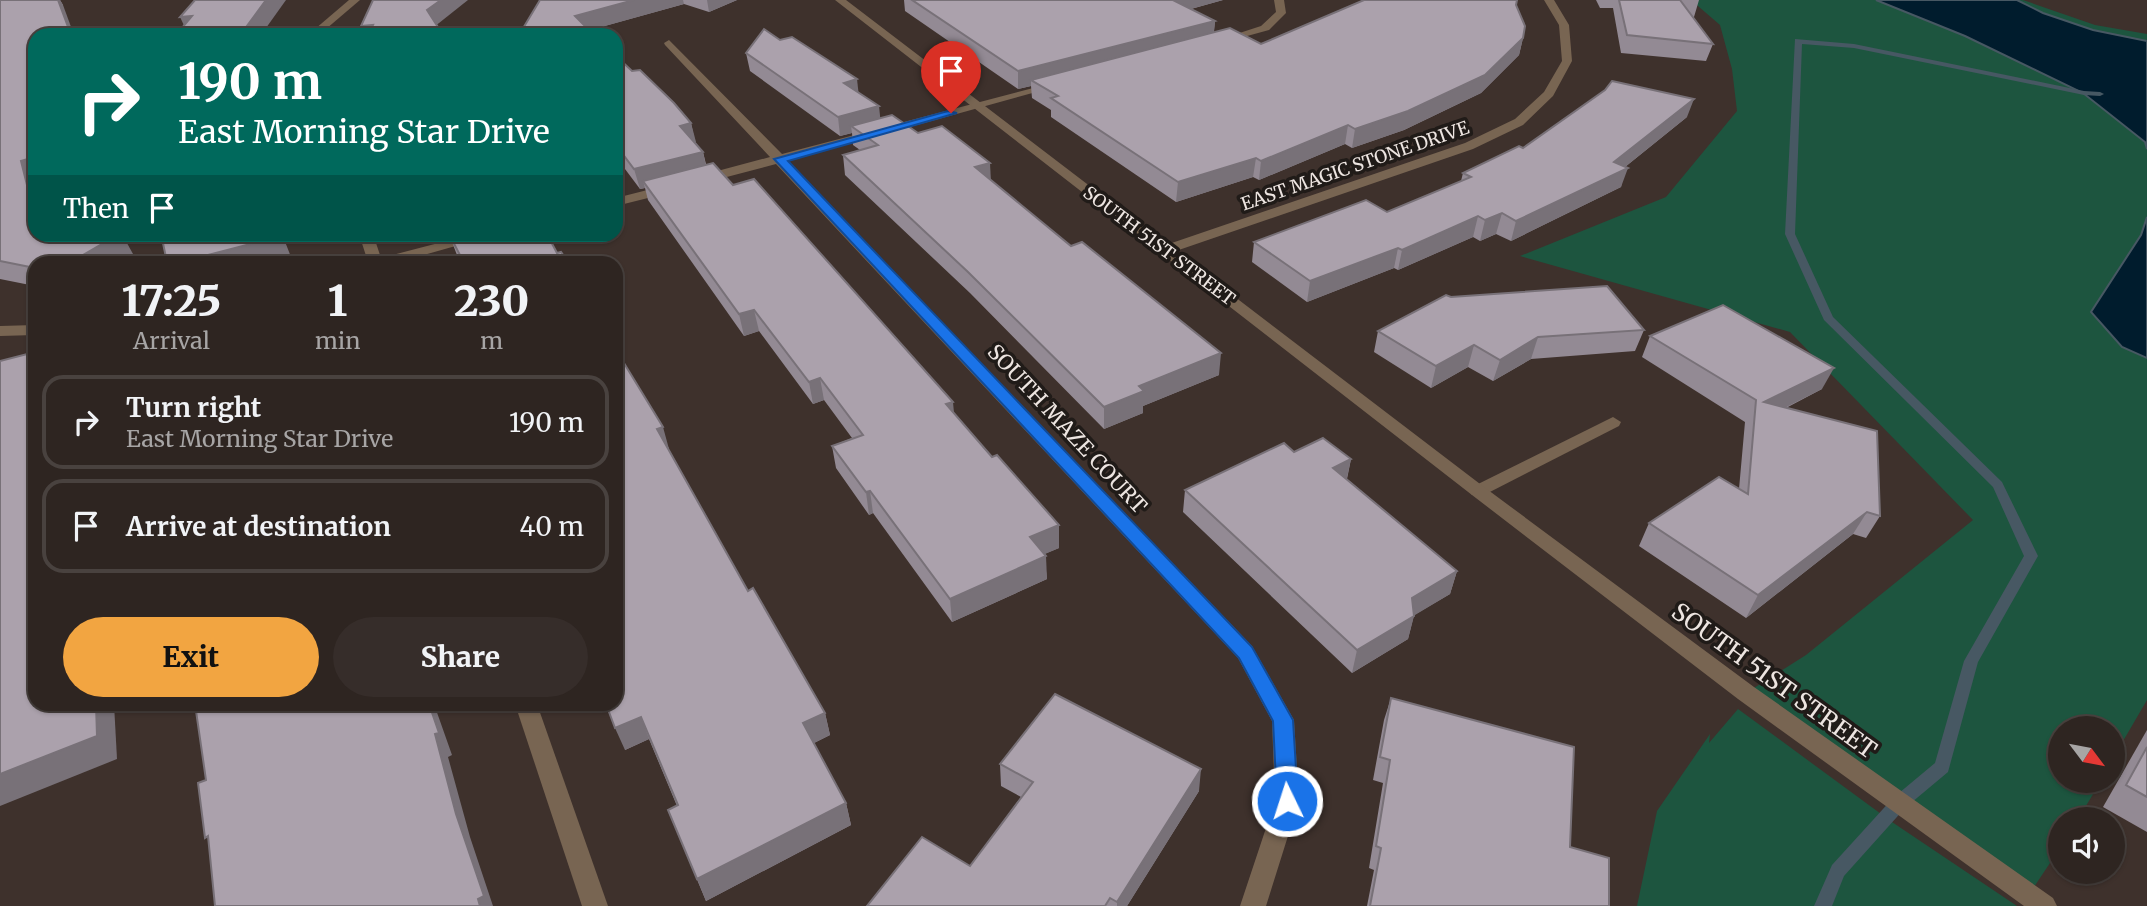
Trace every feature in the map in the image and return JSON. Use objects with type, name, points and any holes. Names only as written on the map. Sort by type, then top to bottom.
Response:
[{"type":"street","points":[[321,28],[355,0]]},
{"type":"street","name":"SOUTH 51ST STREET","points":[[840,0],[1478,491],[1746,693],[2044,906]]},
{"type":"street","points":[[1209,45],[1265,28],[1281,13],[1279,0]]},
{"type":"street","name":"EAST MAGIC STONE DRIVE","points":[[1165,250],[1469,146],[1518,122],[1549,93],[1567,61],[1564,25],[1549,0]]},
{"type":"street","name":"SOUTH MAZE COURT","points":[[669,43],[1245,652],[1283,720],[1287,801],[1252,906]]},
{"type":"street","points":[[623,200],[1067,83]]},
{"type":"street","points":[[407,256],[460,242]]},
{"type":"street","points":[[0,331],[28,330]]},
{"type":"street","points":[[1478,491],[1613,422]]},
{"type":"street","points":[[528,711],[595,906]]},
{"type":"green space","points":[[1691,0],[2023,0],[2095,25],[2147,34],[2147,700],[2125,738],[2125,716],[2048,716],[2048,793],[2094,793],[2085,807],[2048,807],[2048,866],[2028,896],[1746,693],[1806,655],[1973,520],[1790,332],[1520,256],[1666,197],[1737,111],[1732,69],[1720,25]]},
{"type":"green space","points":[[1738,709],[1892,822],[2017,906],[1637,906],[1657,811],[1710,734],[1709,743]]},
{"type":"water","points":[[1876,0],[2017,0],[2043,13],[2093,30],[2147,41],[2147,149],[2145,142],[2083,93],[1965,36]]},
{"type":"water","points":[[2147,217],[2147,358],[2122,347],[2091,312],[2141,235]]},
{"type":"building","points":[[0,0],[58,0],[68,28],[28,28],[28,159],[21,161],[28,189],[28,242],[105,242],[81,256],[28,256],[28,267],[0,261]]},
{"type":"building","points":[[195,0],[266,0],[245,28],[182,28],[192,16],[180,17]]},
{"type":"building","points":[[373,0],[441,0],[427,10],[439,28],[361,26]]},
{"type":"building","points":[[540,0],[634,0],[575,16],[587,28],[523,28]]},
{"type":"building","points":[[912,0],[1173,0],[1215,21],[1018,71]]},
{"type":"building","points":[[1364,0],[1517,0],[1516,5],[1525,26],[1523,38],[1485,75],[1408,111],[1355,129],[1348,125],[1261,161],[1256,158],[1178,182],[1051,98],[1058,96],[1031,80],[1230,28],[1261,44]]},
{"type":"building","points":[[1619,0],[1680,0],[1713,44],[1627,35]]},
{"type":"building","points":[[764,29],[780,40],[792,37],[857,79],[844,83],[879,106],[838,117],[746,53]]},
{"type":"building","points":[[623,63],[632,71],[640,70],[674,103],[691,123],[680,126],[703,152],[634,169],[623,154]]},
{"type":"building","points":[[1612,81],[1694,99],[1614,162],[1628,168],[1516,221],[1502,213],[1485,220],[1478,216],[1402,250],[1398,248],[1310,281],[1254,242],[1366,200],[1387,212],[1471,177],[1463,173],[1519,146],[1523,148],[1605,90]]},
{"type":"building","points":[[892,115],[918,133],[942,126],[990,163],[975,167],[1071,246],[1082,242],[1221,353],[1139,386],[1144,391],[1104,407],[968,272],[843,155],[878,145],[851,126]]},
{"type":"building","points":[[713,163],[733,185],[754,179],[953,402],[946,404],[992,457],[997,455],[1059,525],[1030,537],[1046,556],[950,599],[870,491],[866,492],[832,446],[863,435],[820,378],[809,382],[754,310],[739,314],[643,181]]},
{"type":"building","points":[[163,242],[258,242],[204,256],[166,256]]},
{"type":"building","points":[[453,242],[551,242],[557,253],[561,252],[564,256],[456,256],[460,255]]},
{"type":"building","points":[[1607,286],[1644,330],[1538,337],[1500,360],[1474,345],[1436,366],[1378,331],[1446,295],[1451,297]]},
{"type":"building","points":[[1723,305],[1834,368],[1764,402],[1877,431],[1880,516],[1867,512],[1758,595],[1649,523],[1719,477],[1748,494],[1756,400],[1650,336]]},
{"type":"building","points":[[28,354],[28,711],[96,711],[97,736],[0,774],[0,361]]},
{"type":"building","points":[[623,361],[663,427],[657,429],[748,591],[753,588],[825,713],[803,723],[846,803],[697,879],[668,810],[678,805],[641,717],[615,728],[609,711],[623,711]]},
{"type":"building","points":[[1323,438],[1351,459],[1333,468],[1457,571],[1412,598],[1414,616],[1357,650],[1185,490],[1284,443],[1294,452]]},
{"type":"building","points":[[1055,694],[1201,769],[1117,902],[1110,898],[1105,906],[867,906],[922,837],[970,866],[1033,782],[1000,764]]},
{"type":"building","points":[[1391,698],[1574,747],[1570,847],[1609,858],[1609,906],[1370,906],[1381,848],[1376,846],[1390,760],[1380,757]]},
{"type":"building","points":[[196,711],[431,711],[439,733],[435,734],[456,814],[484,896],[478,899],[480,906],[215,906],[208,836],[205,838],[198,783],[206,780]]},
{"type":"building","points":[[2147,747],[2147,797],[2126,785]]},
{"type":"waterway","points":[[1823,906],[1838,871],[1899,803],[1942,767],[1971,661],[2031,556],[1998,485],[1828,318],[1790,234],[1798,41],[1854,46],[2100,94]]},
{"type":"route","points":[[951,113],[780,159],[1245,652],[1283,720],[1287,801]]}]
